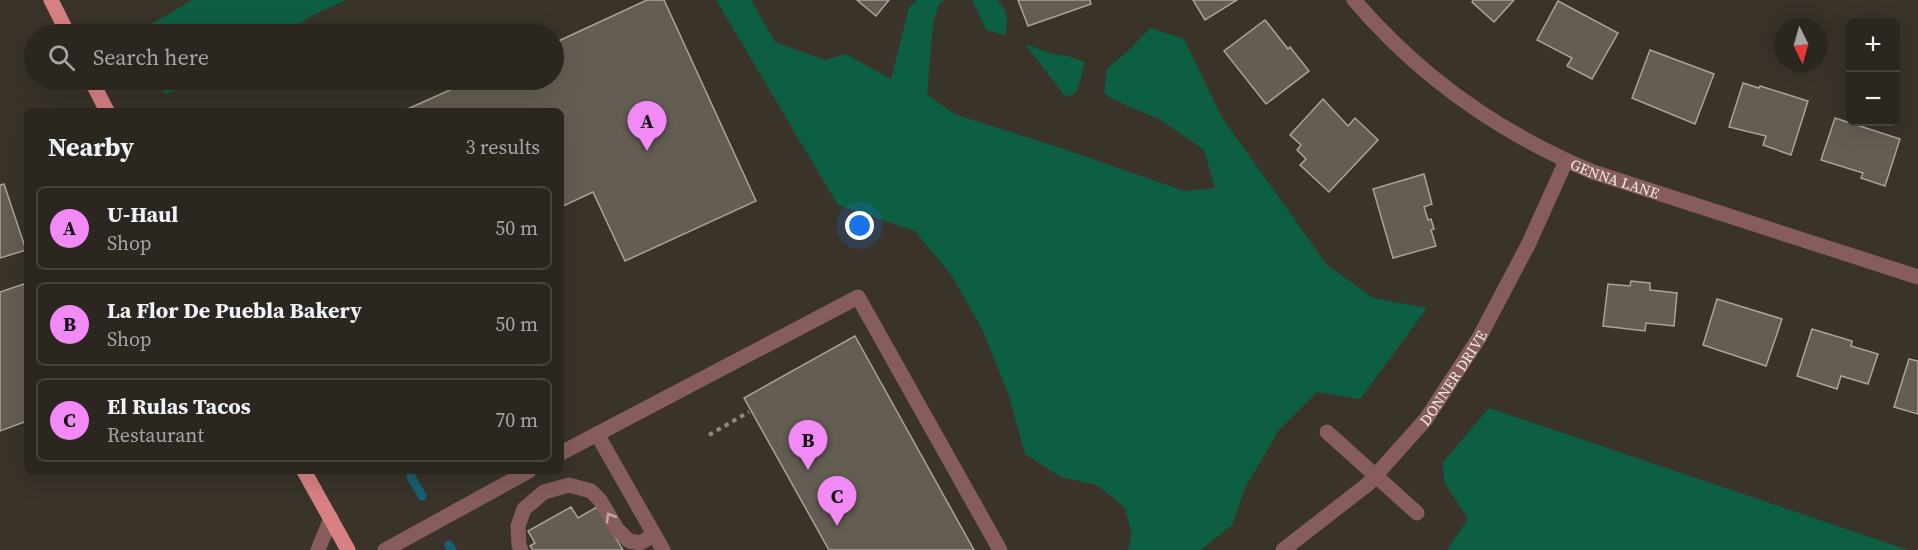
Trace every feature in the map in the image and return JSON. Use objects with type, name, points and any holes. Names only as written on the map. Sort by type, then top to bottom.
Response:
[{"type":"main road","points":[[51,0],[63,24]]},
{"type":"main road","points":[[96,90],[105,108]]},
{"type":"main road","points":[[306,474],[348,550]]},
{"type":"street","name":"GENNA LANE","points":[[1354,0],[1397,47],[1457,97],[1511,133],[1566,161],[1593,172],[1918,277]]},
{"type":"street","name":"DONNER DRIVE","points":[[1283,550],[1368,484],[1426,419],[1479,338],[1529,243],[1566,161]]},
{"type":"street","points":[[564,451],[858,297],[1000,550]]},
{"type":"street","points":[[1326,432],[1418,513]]},
{"type":"street","points":[[597,434],[663,550]]},
{"type":"street","points":[[385,550],[524,474]]},
{"type":"street","points":[[521,550],[518,526],[524,509],[544,492],[569,485],[591,491],[600,500],[617,529],[629,541],[640,543],[654,534]]},
{"type":"street","points":[[318,550],[331,518]]},
{"type":"path","points":[[709,435],[749,412]]},
{"type":"green space","points":[[192,0],[346,0],[299,24],[152,24]]},
{"type":"green space","points":[[716,0],[751,0],[775,42],[825,60],[846,54],[891,79],[909,7],[917,0],[945,0],[939,4],[933,24],[927,94],[954,114],[1184,191],[1215,188],[1204,150],[1161,120],[1112,99],[1104,93],[1107,69],[1150,28],[1184,39],[1221,116],[1326,264],[1373,298],[1427,308],[1360,399],[1317,392],[1278,431],[1245,488],[1232,525],[1201,550],[1128,550],[1132,535],[1125,508],[1097,485],[1061,477],[1025,454],[1008,393],[983,331],[952,276],[915,231],[838,205]]},
{"type":"green space","points":[[972,0],[997,0],[1007,16],[1005,35],[986,30]]},
{"type":"green space","points":[[1025,44],[1052,54],[1068,56],[1085,62],[1078,88],[1073,95],[1065,96]]},
{"type":"green space","points":[[162,90],[176,90],[165,94]]},
{"type":"green space","points":[[1489,408],[1908,550],[1447,550],[1468,519],[1444,482],[1443,462]]},
{"type":"building","points":[[647,0],[664,0],[756,201],[625,261],[593,192],[564,206],[564,108],[410,108],[450,90],[564,90],[564,38]]},
{"type":"building","points":[[857,0],[889,0],[876,16]]},
{"type":"building","points":[[1018,0],[1090,0],[1091,4],[1028,26]]},
{"type":"building","points":[[1193,0],[1237,0],[1205,20]]},
{"type":"building","points":[[1473,0],[1514,0],[1494,22],[1472,2]]},
{"type":"building","points":[[1558,1],[1618,33],[1592,79],[1567,66],[1572,58],[1537,40]]},
{"type":"building","points":[[1265,20],[1309,71],[1266,104],[1224,51]]},
{"type":"building","points":[[1650,50],[1714,74],[1695,124],[1632,98]]},
{"type":"building","points":[[1743,83],[1808,101],[1791,155],[1763,145],[1766,136],[1729,127]]},
{"type":"building","points":[[1323,99],[1348,126],[1355,118],[1378,140],[1329,192],[1300,165],[1306,159],[1297,150],[1301,145],[1290,135]]},
{"type":"building","points":[[1835,118],[1846,122],[1846,126],[1860,126],[1900,139],[1885,186],[1861,178],[1863,173],[1821,160]]},
{"type":"building","points":[[1424,174],[1432,204],[1424,207],[1428,220],[1431,219],[1434,229],[1431,230],[1436,246],[1393,258],[1373,189]]},
{"type":"building","points":[[4,184],[24,244],[24,251],[0,258],[0,185]]},
{"type":"building","points":[[1631,281],[1650,283],[1650,290],[1677,293],[1674,326],[1646,323],[1645,331],[1603,326],[1608,284],[1630,286]]},
{"type":"building","points":[[24,284],[24,422],[0,431],[0,292]]},
{"type":"building","points":[[1717,299],[1782,319],[1766,366],[1703,345]]},
{"type":"building","points":[[1812,329],[1852,341],[1851,346],[1878,354],[1868,384],[1841,376],[1837,389],[1797,376]]},
{"type":"building","points":[[855,336],[974,550],[829,550],[744,398]]},
{"type":"building","points":[[1909,359],[1918,361],[1918,414],[1894,407]]},
{"type":"building","points":[[571,507],[578,518],[597,507],[623,550],[533,550],[530,546],[535,543],[528,531]]},
{"type":"waterway","points":[[411,477],[422,496]]},
{"type":"waterway","points":[[449,545],[452,550]]},
{"type":"place","name":"U-Haul","points":[[647,151]]},
{"type":"place","name":"La Flor De Puebla Bakery","points":[[808,470]]},
{"type":"place","name":"El Rulas Tacos","points":[[837,526]]}]
